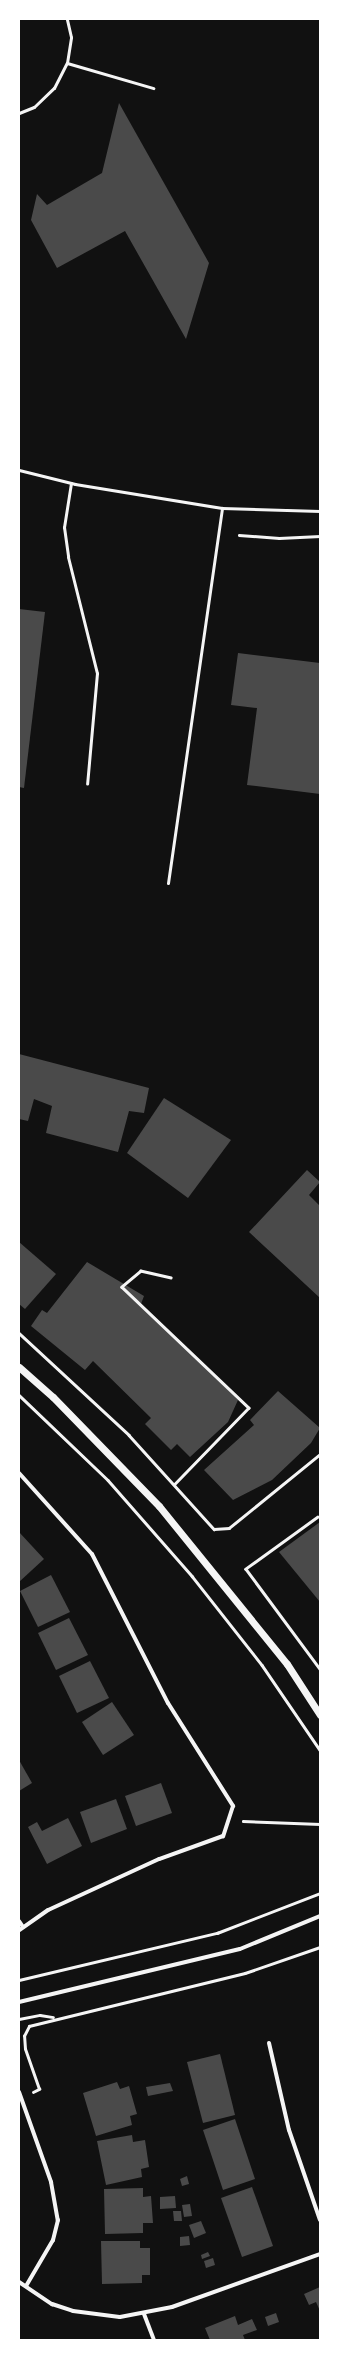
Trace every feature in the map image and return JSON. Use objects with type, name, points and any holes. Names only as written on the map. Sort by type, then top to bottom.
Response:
[{"type":"street","points":[[19,1367],[53,1397],[159,1506],[288,1664],[320,1715]]},
{"type":"street","points":[[19,1473],[92,1554],[168,1703],[233,1806],[223,1836],[159,1859],[48,1910],[19,1930]]},
{"type":"street","points":[[19,2002],[240,1949],[320,1916]]},
{"type":"street","points":[[19,1922],[23,1927]]},
{"type":"street","points":[[269,2043],[290,2130],[320,2220]]},
{"type":"street","points":[[19,2092],[51,2182],[58,2220],[53,2240],[26,2286]]},
{"type":"street","points":[[19,2282],[52,2304],[73,2311],[120,2316],[144,2314],[320,2254]]},
{"type":"street","points":[[144,2314],[154,2340]]},
{"type":"lane","points":[[19,113],[34,107],[54,88],[67,63],[71,37],[67,19]]},
{"type":"lane","points":[[67,63],[154,88]]},
{"type":"lane","points":[[19,470],[71,483],[222,508],[320,511]]},
{"type":"lane","points":[[71,483],[64,526],[68,558],[97,673],[87,784]]},
{"type":"lane","points":[[168,883],[222,508]]},
{"type":"path","points":[[239,534],[279,538],[320,536]]},
{"type":"path","points":[[171,1278],[141,1271],[122,1287],[249,1408],[175,1484]]},
{"type":"path","points":[[19,1333],[129,1435],[175,1484],[214,1529],[229,1528],[320,1454]]},
{"type":"path","points":[[19,1395],[108,1480],[192,1576],[257,1659],[320,1750]]},
{"type":"path","points":[[318,1517],[277,1549],[265,1552],[246,1569],[320,1669]]},
{"type":"path","points":[[229,1818],[320,1824]]},
{"type":"path","points":[[19,1980],[217,1933],[320,1893]]},
{"type":"path","points":[[21,2098],[39,2089],[25,2049],[25,2031],[29,2026],[55,2017],[245,1973],[319,1947]]},
{"type":"path","points":[[19,2019],[40,2015],[55,2017]]},
{"type":"building","points":[[119,103],[209,263],[186,339],[125,231],[57,268],[31,220],[37,194],[47,205],[102,173]]},
{"type":"building","points":[[19,609],[45,612],[24,788],[19,787]]},
{"type":"building","points":[[238,653],[320,663],[320,794],[247,785],[257,708],[231,705]]},
{"type":"building","points":[[19,1054],[149,1088],[144,1113],[129,1111],[118,1152],[46,1133],[52,1106],[34,1099],[28,1121],[19,1119]]},
{"type":"building","points":[[164,1098],[231,1140],[188,1198],[127,1153]]},
{"type":"building","points":[[307,1170],[320,1182],[309,1195],[320,1206],[320,1298],[249,1232]]},
{"type":"building","points":[[19,1242],[56,1274],[25,1309],[19,1304]]},
{"type":"building","points":[[87,1262],[144,1296],[141,1304],[238,1400],[228,1422],[190,1457],[177,1444],[171,1450],[145,1424],[151,1418],[93,1361],[85,1370],[31,1326],[42,1310],[47,1313]]},
{"type":"building","points":[[278,1391],[320,1428],[311,1443],[272,1480],[233,1500],[204,1470],[254,1425],[250,1420]]},
{"type":"building","points":[[320,1522],[320,1602],[279,1552]]},
{"type":"building","points":[[19,1532],[44,1559],[19,1582]]},
{"type":"building","points":[[51,1575],[70,1612],[38,1627],[20,1591]]},
{"type":"building","points":[[69,1618],[88,1655],[56,1670],[38,1633]]},
{"type":"building","points":[[90,1661],[109,1698],[77,1713],[59,1676]]},
{"type":"building","points":[[112,1702],[134,1735],[103,1755],[82,1722]]},
{"type":"building","points":[[19,1760],[32,1783],[19,1791]]},
{"type":"building","points":[[161,1783],[172,1813],[136,1826],[125,1796]]},
{"type":"building","points":[[116,1799],[127,1829],[91,1843],[80,1812]]},
{"type":"building","points":[[68,1818],[82,1846],[47,1864],[28,1827],[37,1822],[42,1831]]},
{"type":"building","points":[[220,2054],[235,2115],[203,2123],[187,2062]]},
{"type":"building","points":[[117,2082],[120,2089],[129,2086],[137,2114],[130,2116],[132,2125],[96,2136],[83,2093]]},
{"type":"building","points":[[170,2083],[173,2091],[148,2096],[146,2087]]},
{"type":"building","points":[[235,2119],[255,2179],[223,2190],[203,2130]]},
{"type":"building","points":[[132,2135],[133,2142],[145,2140],[149,2167],[141,2169],[142,2177],[106,2185],[97,2141]]},
{"type":"building","points":[[187,2176],[189,2184],[182,2186],[180,2179]]},
{"type":"building","points":[[252,2187],[273,2246],[242,2257],[221,2198]]},
{"type":"building","points":[[143,2188],[143,2197],[151,2196],[153,2223],[143,2223],[143,2233],[105,2234],[104,2189]]},
{"type":"building","points":[[175,2196],[176,2208],[160,2209],[160,2197]]},
{"type":"building","points":[[190,2204],[192,2216],[184,2217],[182,2205]]},
{"type":"building","points":[[173,2211],[181,2211],[182,2221],[174,2221]]},
{"type":"building","points":[[201,2221],[206,2233],[194,2238],[189,2225]]},
{"type":"building","points":[[189,2236],[190,2245],[180,2246],[180,2237]]},
{"type":"building","points":[[101,2241],[140,2241],[140,2248],[150,2248],[150,2275],[142,2275],[142,2283],[102,2284]]},
{"type":"building","points":[[208,2252],[210,2256],[202,2259],[201,2255]]},
{"type":"building","points":[[213,2258],[215,2265],[206,2268],[204,2261]]},
{"type":"building","points":[[320,2287],[320,2311],[316,2302],[309,2305],[304,2294]]},
{"type":"building","points":[[276,2313],[279,2322],[268,2326],[265,2317]]},
{"type":"building","points":[[235,2316],[238,2325],[252,2319],[257,2330],[243,2335],[245,2340],[210,2340],[205,2328]]}]
